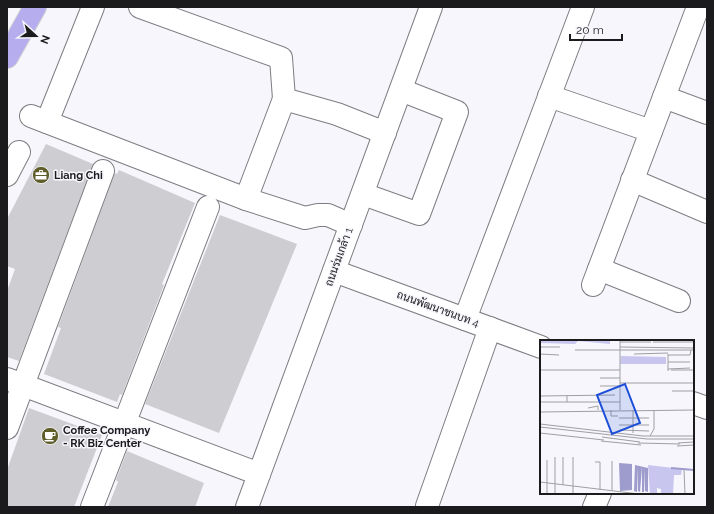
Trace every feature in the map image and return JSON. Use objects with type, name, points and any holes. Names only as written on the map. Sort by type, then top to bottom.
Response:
[{"type":"main road","points":[[7,57],[35,7]]},
{"type":"street","points":[[93,7],[39,119],[246,199],[305,218],[328,215],[351,225]]},
{"type":"street","points":[[140,7],[281,58],[284,98],[246,199]]},
{"type":"street","name":"ถนนร่มเกล้า 1","points":[[246,507],[431,7]]},
{"type":"street","points":[[465,319],[583,7]]},
{"type":"street","points":[[679,300],[596,277],[698,7],[707,11]]},
{"type":"street","points":[[363,194],[418,214],[457,112],[400,90]]},
{"type":"street","points":[[549,96],[651,131]]},
{"type":"street","points":[[664,97],[707,113]]},
{"type":"street","points":[[284,98],[337,114],[385,133]]},
{"type":"street","points":[[7,176],[19,152]]},
{"type":"street","points":[[7,428],[15,383],[103,171]]},
{"type":"street","points":[[632,180],[707,212]]},
{"type":"street","points":[[92,507],[208,207]]},
{"type":"street","name":"ถนนพัฒนาชนบท 4","points":[[334,271],[540,347]]},
{"type":"street","points":[[427,506],[490,328]]},
{"type":"street","points":[[15,383],[259,474]]},
{"type":"street","points":[[694,403],[707,408]]},
{"type":"street","points":[[594,507],[600,494]]},
{"type":"building","points":[[46,144],[93,164],[19,361],[7,357],[7,291],[15,269],[7,266],[7,219]]},
{"type":"building","points":[[119,170],[195,203],[162,284],[164,285],[122,395],[120,394],[117,402],[44,374],[61,328],[58,327],[115,173],[117,174]]},
{"type":"building","points":[[220,215],[297,244],[219,433],[145,404]]},
{"type":"building","points":[[29,408],[102,435],[74,507],[7,507],[7,470]]},
{"type":"building","points":[[127,451],[204,483],[195,507],[108,507],[118,482],[116,480]]},
{"type":"place","name":"Liang Chi","points":[[41,175]]},
{"type":"place","name":"Coffee Company - RK Biz Center","points":[[50,436]]}]
